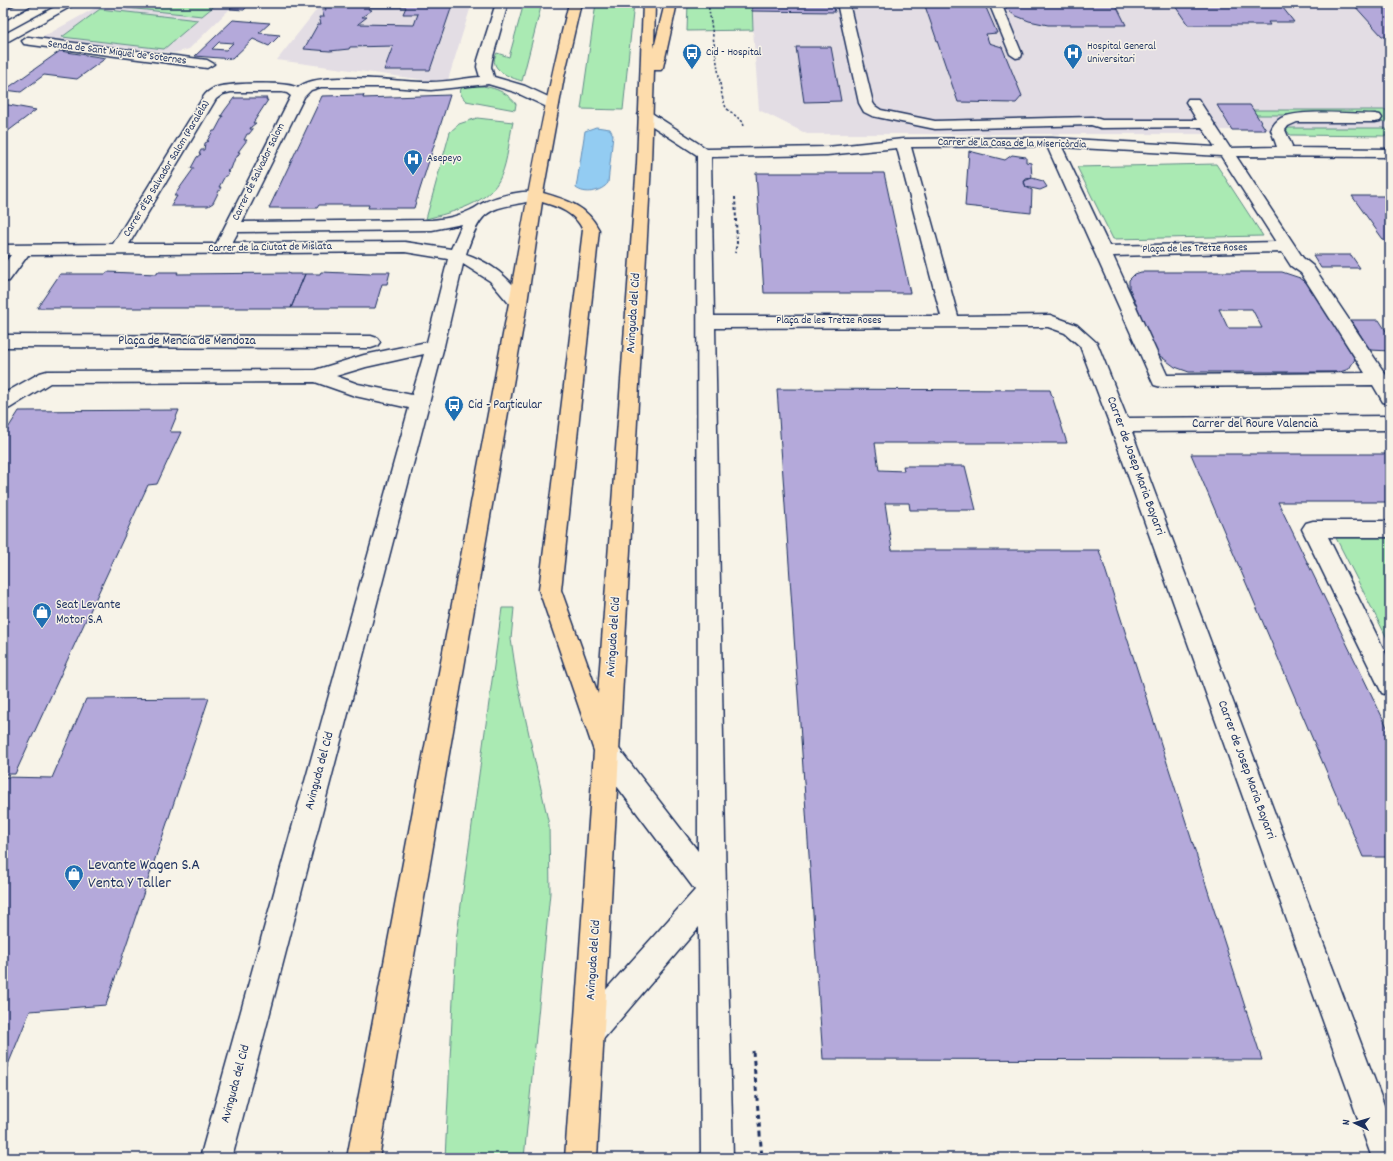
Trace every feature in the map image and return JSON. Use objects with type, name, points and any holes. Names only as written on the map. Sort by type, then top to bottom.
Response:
[{"type":"main road","points":[[557,75],[562,3]]},
{"type":"main road","points":[[363,1158],[518,303],[534,196],[557,75],[575,3]]},
{"type":"main road","name":"Avinguda del Cid","points":[[581,1158],[645,115],[649,3]]},
{"type":"main road","name":"Avinguda del Cid","points":[[645,115],[671,3]]},
{"type":"main road","points":[[534,196],[553,200],[573,210],[589,223],[592,230],[550,590],[607,753]]},
{"type":"street","points":[[3,17],[29,3]]},
{"type":"street","points":[[3,40],[71,3]]},
{"type":"street","points":[[488,80],[484,67],[485,60],[502,3]]},
{"type":"street","points":[[843,3],[866,103],[869,109],[877,113],[934,125],[1092,121],[1101,124],[1197,121]]},
{"type":"street","points":[[995,3],[1016,54]]},
{"type":"street","name":"Senda de Sant Miquel de Soternes","points":[[28,41],[207,64]]},
{"type":"street","points":[[298,95],[306,87],[320,83],[391,83],[432,86],[488,80],[520,89],[552,104]]},
{"type":"street","name":"Carrer d'Ep Salvador Salom (Paralela)","points":[[118,249],[211,96],[218,91],[231,88],[282,88],[291,89],[298,95]]},
{"type":"street","name":"Carrer de Salvador Salom","points":[[221,249],[298,95]]},
{"type":"street","points":[[1193,102],[1297,262],[1307,270],[1390,397]]},
{"type":"street","points":[[645,115],[704,153],[712,891],[717,1158]]},
{"type":"street","points":[[1273,153],[1282,150],[1285,146],[1278,130],[1280,124],[1287,120],[1297,118],[1380,122],[1308,125]]},
{"type":"street","points":[[1052,142],[1162,381],[1379,379]]},
{"type":"street","name":"Carrer de la Casa de la Misericòrdia","points":[[704,153],[827,151],[903,143],[1052,142],[1225,152],[1390,153]]},
{"type":"street","points":[[903,143],[951,321]]},
{"type":"street","points":[[476,214],[499,202],[534,196]]},
{"type":"street","name":"Carrer de la Ciutat de Mislata","points":[[232,227],[425,225],[449,223],[476,214]]},
{"type":"street","name":"Avinguda del Cid","points":[[216,1158],[435,346],[458,255],[463,237],[476,214]]},
{"type":"street","name":"Carrer de la Ciutat de Mislata","points":[[3,250],[405,247],[437,250],[458,255],[494,275],[507,286],[518,303]]},
{"type":"street","name":"Plaça de les Tretze Roses","points":[[1103,251],[1287,247]]},
{"type":"street","points":[[3,277],[23,250]]},
{"type":"street","name":"Plaça de les Tretze Roses","points":[[706,322],[1050,321],[1071,329],[1088,343],[1104,382]]},
{"type":"street","name":"Plaça de Mencía de Mendoza","points":[[3,341],[371,342]]},
{"type":"street","points":[[3,403],[47,376],[316,376],[364,361],[435,346]]},
{"type":"street","points":[[316,376],[355,390],[419,403]]},
{"type":"street","name":"Carrer de Josep Maria Bayarri","points":[[1104,382],[1388,1158]]},
{"type":"street","name":"Carrer del Roure Valencià","points":[[1120,425],[1390,423]]},
{"type":"street","points":[[1390,529],[1313,529],[1390,686]]},
{"type":"street","points":[[607,753],[712,891]]},
{"type":"street","points":[[589,1032],[712,891]]},
{"type":"shaded area","points":[[104,3],[236,3],[189,49],[174,53],[41,38]]},
{"type":"shaded area","points":[[238,3],[472,3],[447,83],[277,60],[318,8]]},
{"type":"shaded area","name":"Hospital General Universitari","points":[[751,3],[1390,3],[1390,136],[1290,135],[1287,130],[1202,130],[1204,134],[807,134],[759,110]]},
{"type":"green space","points":[[134,3],[218,3],[202,16],[127,8]]},
{"type":"green space","points":[[524,3],[542,3],[522,81],[501,72],[497,68],[494,59],[497,53],[509,57]]},
{"type":"green space","points":[[596,3],[634,3],[623,110],[581,109]]},
{"type":"green space","points":[[688,3],[752,3],[753,30],[687,31]]},
{"type":"green space","points":[[100,9],[198,20],[164,49],[62,37]]},
{"type":"green space","points":[[465,85],[494,88],[506,94],[516,104],[515,110],[466,101],[461,95],[460,91]]},
{"type":"green space","points":[[1253,110],[1390,110],[1390,122],[1378,121],[1372,115],[1256,115]]},
{"type":"green space","points":[[477,118],[513,122],[507,156],[501,176],[496,186],[488,194],[469,205],[458,210],[426,219],[450,132],[459,124]]},
{"type":"green space","points":[[1285,128],[1384,128],[1390,131],[1390,136],[1290,135]]},
{"type":"green space","points":[[1216,164],[1263,236],[1113,239],[1077,167]]},
{"type":"green space","points":[[1336,538],[1390,538],[1390,644]]},
{"type":"green space","points":[[502,608],[514,608],[511,639],[517,680],[549,825],[550,893],[524,1158],[445,1158],[456,941]]},
{"type":"water","points":[[596,127],[610,129],[613,135],[608,183],[601,189],[588,192],[576,188],[585,131]]},
{"type":"building","points":[[236,3],[249,4],[244,10],[230,9]]},
{"type":"building","points":[[324,3],[453,3],[430,70],[384,70],[393,46],[350,47],[349,49],[330,51],[304,49],[318,24],[321,24],[319,17],[324,17],[322,10],[326,10]],"holes":[[[370,7],[406,7],[403,14],[418,14],[414,25],[358,24],[367,17],[362,17],[372,10],[368,9]]]},
{"type":"building","points":[[752,3],[833,3],[835,12],[752,11]]},
{"type":"building","points":[[924,3],[984,3],[997,33],[986,34],[989,43],[1002,47],[1022,96],[1016,103],[958,102]]},
{"type":"building","points":[[1001,3],[1115,3],[1126,25],[1048,25],[1029,21],[1014,15]]},
{"type":"building","points":[[1173,3],[1279,3],[1294,22],[1268,22],[1270,25],[1188,25]]},
{"type":"building","points":[[1353,4],[1390,5],[1390,36],[1382,36]]},
{"type":"building","points":[[233,20],[270,23],[259,33],[280,35],[269,46],[253,39],[232,59],[195,56]],"holes":[[[219,42],[233,43],[226,50],[212,49]]]},
{"type":"building","points":[[796,47],[831,47],[841,101],[804,102]]},
{"type":"building","points":[[60,51],[106,58],[77,79],[44,75],[21,92],[5,90]]},
{"type":"building","points":[[364,95],[363,98],[450,95],[414,208],[368,208],[369,205],[319,205],[317,208],[269,208],[322,96]]},
{"type":"building","points":[[234,98],[267,98],[266,100],[268,100],[253,123],[256,123],[250,129],[253,129],[249,134],[247,134],[244,140],[247,140],[238,152],[240,152],[235,158],[231,169],[227,171],[229,172],[219,187],[221,187],[213,203],[208,206],[171,206],[177,196],[174,196],[194,168],[191,168],[197,157],[201,154],[199,154],[201,150],[204,150],[205,143],[209,141],[207,141],[213,131],[215,131],[223,116],[221,116]]},
{"type":"building","points":[[3,104],[36,110],[3,135]]},
{"type":"building","points":[[1217,105],[1250,105],[1266,130],[1232,130]]},
{"type":"building","points":[[969,151],[1005,160],[1012,155],[1026,157],[1026,162],[1031,163],[1032,178],[1026,179],[1024,183],[1026,187],[1032,190],[1031,213],[965,206]]},
{"type":"building","points":[[756,173],[884,173],[910,293],[764,293]]},
{"type":"building","points":[[1032,178],[1043,181],[1047,187],[1040,190],[1026,187],[1024,181]]},
{"type":"building","points":[[1352,196],[1390,196],[1390,249]]},
{"type":"building","points":[[1313,255],[1351,255],[1360,268],[1321,268]]},
{"type":"building","points":[[107,272],[157,274],[158,272],[178,272],[177,274],[305,274],[291,308],[37,308],[60,274],[106,274]]},
{"type":"building","points":[[321,272],[371,274],[372,272],[390,272],[387,284],[382,284],[375,308],[291,308],[305,274],[320,274]]},
{"type":"building","points":[[1141,272],[1282,272],[1300,278],[1307,283],[1355,359],[1349,369],[1340,372],[1189,372],[1175,367],[1156,353],[1129,287],[1129,280],[1135,274]],"holes":[[[1219,309],[1252,309],[1262,328],[1228,328]]]},
{"type":"building","points":[[1351,320],[1379,320],[1390,337],[1390,351],[1370,350]]},
{"type":"building","points":[[777,389],[1050,390],[1067,443],[875,443],[879,470],[904,471],[903,466],[965,466],[976,510],[910,510],[909,503],[885,503],[892,550],[1099,550],[1262,1060],[823,1059]]},
{"type":"building","name":"Seat Levante Motor S.A","points":[[179,410],[170,432],[181,432],[157,484],[148,485],[15,774],[3,774],[3,433],[5,433],[19,411]]},
{"type":"building","points":[[1191,454],[1390,454],[1390,502],[1278,502],[1390,733],[1390,857],[1363,857]]},
{"type":"building","name":"Levante Wagen S.A Venta Y Taller","points":[[209,698],[106,1005],[30,1011],[3,1077],[3,777],[52,778],[86,699]]},
{"type":"place","name":"Cid - Hospital","points":[[692,70]]},
{"type":"place","name":"Hospital General Universitari","points":[[1073,70]]},
{"type":"place","name":"Asepeyo","points":[[413,176]]},
{"type":"place","name":"Cid - Particular","points":[[454,422]]},
{"type":"place","name":"Seat Levante Motor S.A","points":[[42,629]]},
{"type":"place","name":"Levante Wagen S.A Venta Y Taller","points":[[74,891]]}]
